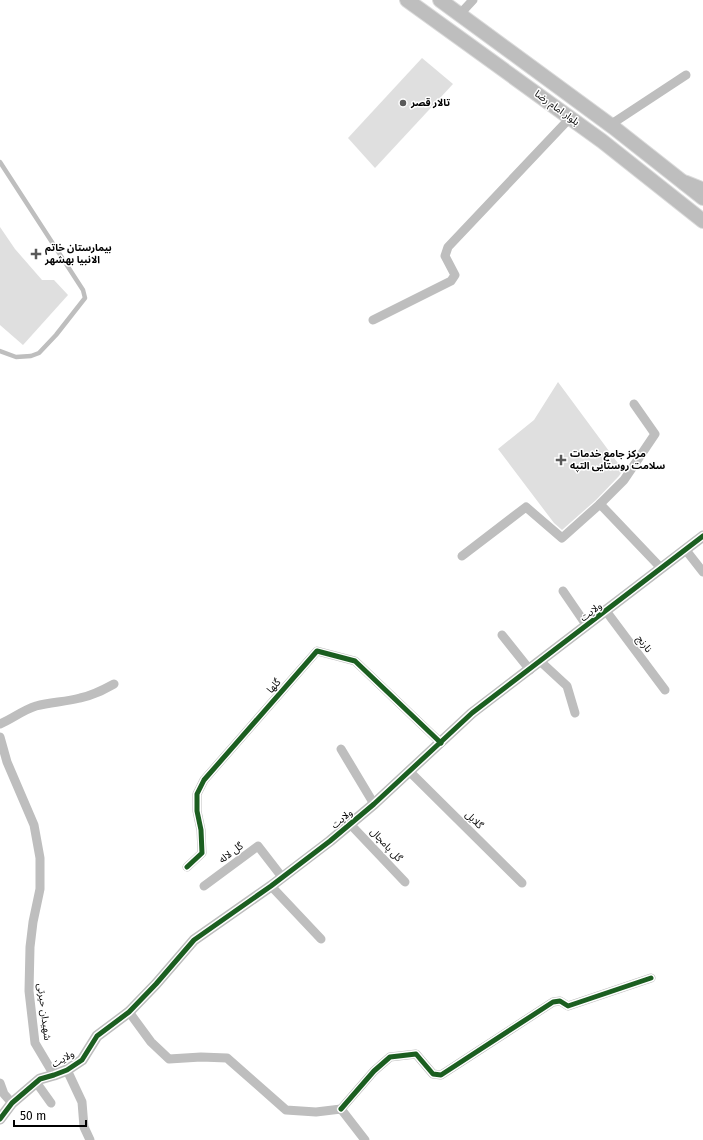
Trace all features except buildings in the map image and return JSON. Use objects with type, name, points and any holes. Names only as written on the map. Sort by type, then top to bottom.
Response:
[{"type":"highway","points":[[685,183],[703,190]]},
{"type":"main road","name":"بلوار امام رضا","points":[[407,0],[602,141],[703,221]]},
{"type":"main road","name":"بلوار امام رضا","points":[[440,0],[610,124],[703,198]]},
{"type":"street","points":[[460,14],[473,0]]},
{"type":"street","points":[[610,124],[686,75]]},
{"type":"street","points":[[373,320],[451,281],[455,275],[445,256],[448,247],[570,118]]},
{"type":"street","points":[[462,556],[526,507],[562,538],[624,480],[655,434],[634,404]]},
{"type":"street","points":[[600,504],[661,568]]},
{"type":"street","name":"ولایت","points":[[0,1119],[12,1103],[40,1079],[66,1070],[82,1060],[97,1036],[129,1012],[156,984],[194,940],[270,886],[350,824],[441,744],[472,713],[541,662],[703,536]]},
{"type":"street","points":[[685,549],[703,572]]},
{"type":"street","points":[[563,591],[587,626]]},
{"type":"street","name":"نارنج","points":[[606,612],[665,690]]},
{"type":"street","points":[[502,635],[530,670]]},
{"type":"street","name":"گلها","points":[[187,867],[202,853],[201,830],[197,810],[197,794],[204,780],[317,651],[355,661],[441,744]]},
{"type":"street","points":[[541,662],[567,686],[575,713]]},
{"type":"street","points":[[0,724],[35,706],[80,698],[99,692],[114,684]]},
{"type":"street","name":"شهیدان حیرتی","points":[[0,737],[4,764],[34,825],[40,858],[40,889],[33,922],[30,947],[29,991],[35,1043],[54,1075]]},
{"type":"street","points":[[341,749],[374,804]]},
{"type":"street","name":"گلایل","points":[[410,772],[522,883]]},
{"type":"street","name":"گل پامچال","points":[[350,824],[405,882]]},
{"type":"street","name":"گل لاله","points":[[204,886],[258,846],[282,877]]},
{"type":"street","points":[[270,886],[321,939]]},
{"type":"street","points":[[129,1012],[151,1042],[169,1059],[201,1056],[227,1058],[286,1110],[316,1112],[341,1109],[374,1071],[390,1057],[416,1054],[433,1074],[441,1075],[553,1002],[560,1001],[568,1006],[652,978]]},
{"type":"street","points":[[66,1070],[82,1102],[84,1127],[90,1140]]},
{"type":"street","points":[[36,1082],[51,1103]]},
{"type":"street","points":[[0,1083],[4,1094],[12,1103]]},
{"type":"street","points":[[341,1109],[365,1140]]},
{"type":"lane","points":[[0,162],[83,290],[85,298],[56,335],[39,353],[31,356],[16,357],[0,351]]},
{"type":"cycle path","points":[[0,1119],[12,1103],[40,1079],[67,1070],[82,1060],[97,1036],[129,1012],[156,984],[194,940],[271,886],[330,841],[374,804],[472,713],[703,536]]},
{"type":"cycle path","points":[[187,867],[202,853],[201,830],[197,811],[197,794],[204,780],[317,651],[355,661],[441,743]]},
{"type":"cycle path","points":[[341,1109],[374,1071],[390,1057],[416,1054],[433,1074],[441,1075],[553,1002],[560,1001],[568,1006],[651,978]]},
{"type":"place","name":"تالار قصر","points":[[403,103]]},
{"type":"place","name":"بیمارستان خاتم الانبیا بهشهر","points":[[36,254]]},
{"type":"place","name":"مرکز جامع خدمات سلامت روستایی التپه","points":[[561,460]]}]
